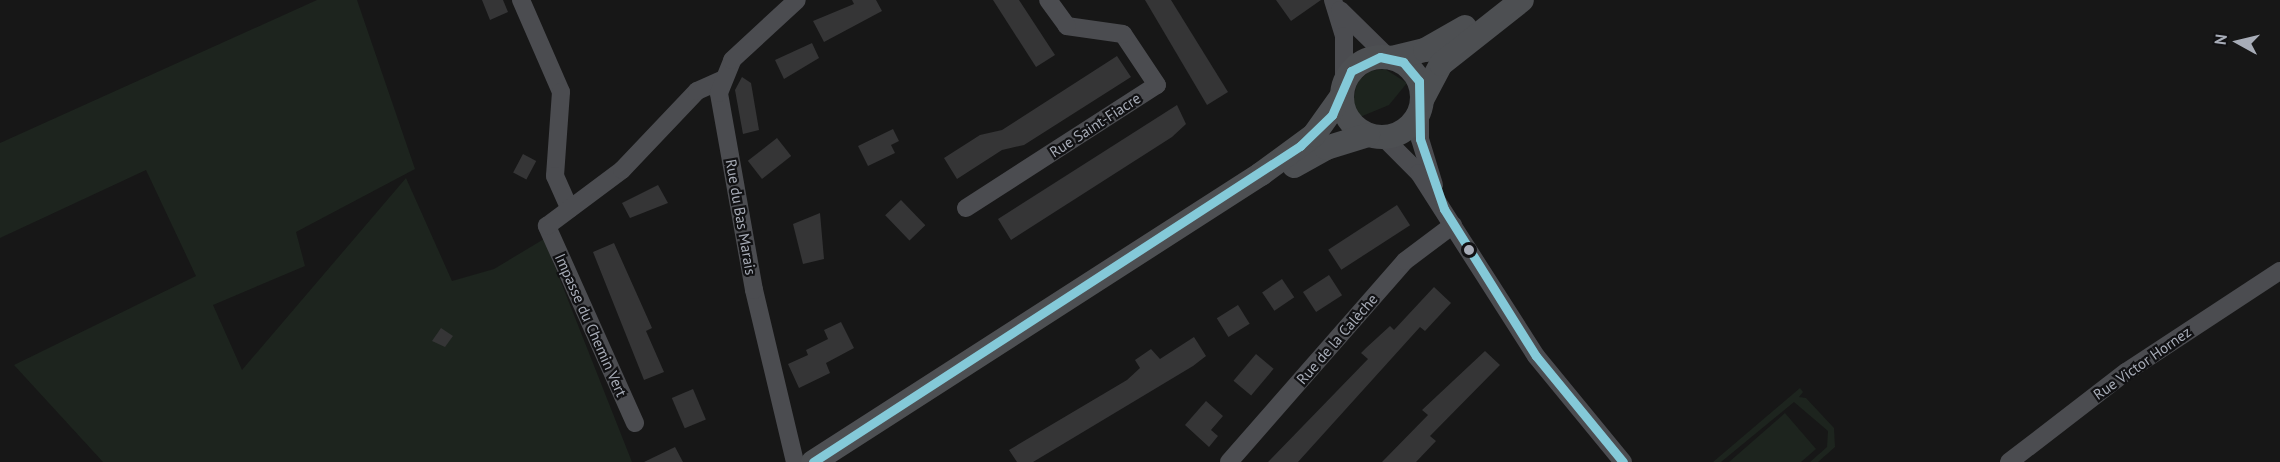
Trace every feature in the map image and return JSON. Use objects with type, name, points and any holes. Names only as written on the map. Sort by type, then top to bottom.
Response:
[{"type":"main road","points":[[813,462],[1261,174],[1314,135],[1360,63],[1435,45],[1504,0]]},
{"type":"main road","points":[[834,462],[1302,161],[1376,136],[1406,129],[1421,105],[1441,64],[1522,0]]},
{"type":"main road","points":[[1390,57],[1414,74],[1421,105]]},
{"type":"main road","points":[[1343,89],[1349,120],[1376,136]]},
{"type":"street","points":[[521,0],[561,92],[555,176],[570,209],[631,161],[697,91],[722,80],[740,52],[797,0]]},
{"type":"street","name":"Rue Saint-Fiacre","points":[[966,208],[1156,85],[1123,34],[1066,26],[1048,0]]},
{"type":"street","points":[[1334,0],[1350,23],[1390,57]]},
{"type":"street","points":[[1334,0],[1344,36],[1343,89]]},
{"type":"street","name":"Rue du Bas Marais","points":[[722,80],[720,99],[753,290],[795,462]]},
{"type":"street","points":[[1421,105],[1420,139],[1449,217]]},
{"type":"street","points":[[1376,136],[1407,158],[1449,217],[1536,356],[1623,462]]},
{"type":"street","name":"Impasse du Chemin Vert","points":[[570,209],[547,226],[635,423]]},
{"type":"street","name":"Rue de la Calèche","points":[[1229,462],[1405,261],[1449,217]]},
{"type":"street","name":"Rue Victor Hornez","points":[[2009,462],[2126,372],[2280,271]]},
{"type":"shaded area","points":[[317,0],[357,0],[415,169],[296,232],[305,266],[213,305],[242,370],[406,178],[452,281],[494,269],[544,239],[632,462],[103,462],[14,365],[196,276],[146,170],[0,238],[0,143]]},
{"type":"shaded area","points":[[1385,69],[1407,83],[1389,105],[1360,117],[1353,103],[1357,82],[1370,71]]},
{"type":"shaded area","points":[[1800,388],[1803,392],[1799,397],[1806,398],[1834,428],[1835,447],[1818,462],[1810,462],[1827,447],[1828,431],[1794,402],[1721,462],[1713,462]]},
{"type":"shaded area","points":[[1785,413],[1816,449],[1801,462],[1729,462]]},
{"type":"building","points":[[482,0],[503,0],[508,12],[490,20]]},
{"type":"building","points":[[852,0],[876,0],[882,11],[824,42],[813,21],[854,4]]},
{"type":"building","points":[[993,0],[1019,0],[1055,55],[1036,67]]},
{"type":"building","points":[[1145,0],[1171,0],[1228,92],[1207,105]]},
{"type":"building","points":[[1276,0],[1321,0],[1291,21]]},
{"type":"building","points":[[812,43],[819,58],[784,79],[775,60]]},
{"type":"building","points":[[1117,56],[1131,77],[1024,145],[1002,150],[957,179],[944,158],[980,135],[1002,130]]},
{"type":"building","points":[[742,77],[751,83],[759,130],[743,134],[735,90]]},
{"type":"building","points":[[1177,105],[1186,124],[1172,137],[1011,240],[998,219]]},
{"type":"building","points":[[893,129],[899,141],[891,145],[895,153],[868,166],[858,146]]},
{"type":"building","points":[[777,138],[791,156],[762,179],[748,161]]},
{"type":"building","points":[[523,154],[536,161],[526,180],[513,173]]},
{"type":"building","points":[[658,185],[668,203],[630,218],[622,203]]},
{"type":"building","points":[[901,200],[925,225],[909,240],[885,215]]},
{"type":"building","points":[[1397,205],[1410,225],[1341,270],[1328,250]]},
{"type":"building","points":[[820,213],[824,259],[803,264],[793,224]]},
{"type":"building","points":[[614,243],[652,328],[646,331],[664,372],[644,380],[593,252]]},
{"type":"building","points":[[1329,275],[1342,295],[1316,312],[1303,292]]},
{"type":"building","points":[[1282,279],[1294,297],[1274,311],[1262,292]]},
{"type":"building","points":[[1434,287],[1451,303],[1425,331],[1420,327],[1298,462],[1268,462],[1368,359],[1361,353],[1390,326],[1394,330]]},
{"type":"building","points":[[1238,305],[1250,324],[1228,337],[1217,318]]},
{"type":"building","points":[[841,322],[854,348],[826,363],[830,373],[799,388],[788,364],[808,355],[806,350],[828,339],[824,330]]},
{"type":"building","points":[[441,328],[453,336],[445,347],[432,341]]},
{"type":"building","points":[[1194,337],[1206,356],[1193,366],[1033,462],[1017,462],[1009,450],[1127,380],[1140,368],[1135,360],[1151,349],[1160,359]]},
{"type":"building","points":[[1485,351],[1500,365],[1430,436],[1436,441],[1416,462],[1382,462],[1428,415],[1422,410]]},
{"type":"building","points":[[1256,354],[1274,369],[1251,396],[1234,381]]},
{"type":"building","points":[[693,389],[706,419],[685,428],[672,398]]},
{"type":"building","points":[[1206,401],[1223,416],[1211,430],[1218,436],[1209,447],[1185,425]]},
{"type":"building","points":[[675,447],[683,462],[644,462]]},
{"type":"transit line","points":[[813,462],[1300,146],[1332,115],[1351,71],[1380,57],[1403,62],[1419,81],[1420,139],[1444,209],[1536,356],[1623,462]]}]
